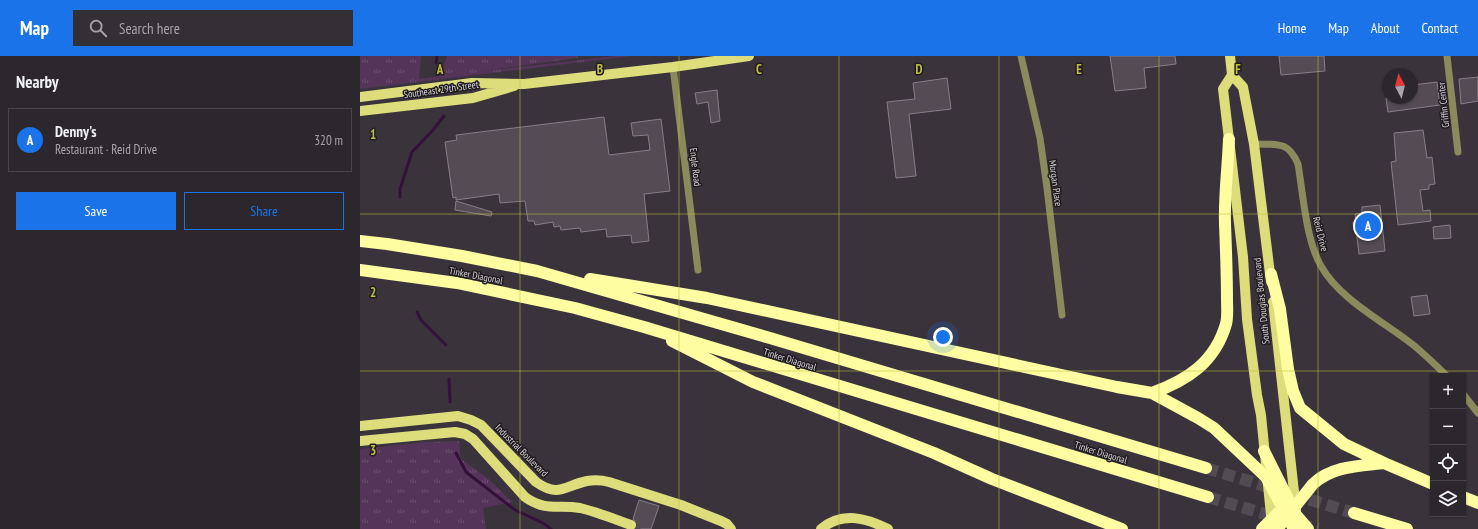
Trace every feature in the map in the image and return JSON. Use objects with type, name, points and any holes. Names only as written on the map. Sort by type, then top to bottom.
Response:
[{"type":"highway","points":[[1152,393],[1180,381],[1207,361],[1215,349],[1227,323],[1225,222],[1229,139]]},
{"type":"highway","name":"Tinker Diagonal","points":[[360,241],[462,256],[537,271],[770,338],[1206,468]]},
{"type":"highway","name":"Tinker Diagonal","points":[[360,270],[457,283],[575,308],[644,327],[1208,497]]},
{"type":"highway","points":[[537,271],[707,298],[1117,387],[1152,393],[1214,428],[1266,477],[1308,529]]},
{"type":"highway","points":[[1271,274],[1280,309],[1288,369],[1293,391],[1300,408],[1344,444],[1430,483]]},
{"type":"highway","points":[[644,327],[753,382],[934,453],[992,479],[1122,529]]},
{"type":"highway","points":[[1264,451],[1291,508],[1294,529]]},
{"type":"highway","points":[[1262,529],[1273,526],[1313,484],[1326,475],[1345,468],[1384,463]]},
{"type":"highway","points":[[1466,498],[1478,504]]},
{"type":"highway","points":[[1354,513],[1407,529]]},
{"type":"main road","name":"Southeast 29th Street","points":[[360,97],[472,83],[524,84],[749,56]]},
{"type":"main road","points":[[1230,56],[1232,75]]},
{"type":"main road","name":"South Douglas Boulevard","points":[[1273,526],[1266,477],[1261,415],[1256,395],[1247,318],[1243,250],[1223,89],[1232,75],[1243,87],[1254,144],[1271,274],[1291,508],[1298,529]]},
{"type":"main road","name":"Southeast 29th Street","points":[[360,111],[473,98],[524,84]]},
{"type":"main road","name":"Industrial Boulevard","points":[[360,426],[458,416],[481,425],[536,482],[544,488],[554,490],[566,489],[585,482],[597,480],[609,482],[681,505],[721,520],[731,529]]},
{"type":"main road","points":[[378,424],[380,439]]},
{"type":"main road","points":[[360,441],[454,432],[465,434],[473,439],[525,497],[533,502],[551,508],[579,508],[631,525]]},
{"type":"main road","points":[[821,529],[836,520],[849,517],[866,519],[888,529]]},
{"type":"street","name":"Morgan Place","points":[[1020,56],[1040,138],[1048,188],[1062,315]]},
{"type":"street","name":"Griffin Center","points":[[1447,56],[1458,152]]},
{"type":"street","name":"Engle Road","points":[[673,66],[698,270]]},
{"type":"street","name":"Reid Drive","points":[[1254,144],[1287,147],[1295,156],[1298,164],[1311,242],[1320,265],[1334,284],[1409,341],[1444,373]]},
{"type":"street","points":[[1466,398],[1478,413]]},
{"type":"green space","points":[[360,56],[421,56],[419,79],[440,76],[447,56],[578,56],[578,58],[475,72],[616,56],[632,56],[360,89]]},
{"type":"green space","points":[[459,441],[461,459],[490,480],[512,502],[483,508],[486,529],[360,529],[360,449],[427,442]]},
{"type":"building","points":[[1110,56],[1175,56],[1176,64],[1144,68],[1146,88],[1115,91]]},
{"type":"building","points":[[1279,56],[1324,56],[1325,71],[1281,75]]},
{"type":"building","points":[[1478,77],[1478,101],[1461,104],[1459,79]]},
{"type":"building","points":[[947,78],[951,109],[909,114],[916,176],[896,178],[887,102],[915,99],[913,83]]},
{"type":"building","points":[[1437,82],[1440,105],[1388,112],[1387,104],[1418,104],[1418,84]]},
{"type":"building","points":[[717,90],[720,121],[711,123],[708,102],[697,104],[695,93]]},
{"type":"building","points":[[604,117],[609,155],[650,150],[648,135],[633,136],[631,123],[661,119],[670,191],[644,194],[649,241],[632,243],[631,235],[607,237],[606,229],[581,232],[580,228],[561,230],[560,226],[554,227],[553,222],[535,225],[534,221],[528,221],[525,201],[500,203],[499,194],[456,200],[456,197],[453,198],[445,142],[457,140],[456,135]]},
{"type":"building","points":[[1423,130],[1427,158],[1432,157],[1435,184],[1429,185],[1429,189],[1420,190],[1423,211],[1430,210],[1431,221],[1398,225],[1391,162],[1396,161],[1394,133]]},
{"type":"building","points":[[456,201],[492,212],[491,216],[455,210]]},
{"type":"building","points":[[1380,205],[1385,251],[1359,254],[1356,230],[1354,230],[1353,222],[1356,221],[1355,214],[1362,213],[1362,207]]},
{"type":"building","points":[[1450,225],[1451,238],[1434,239],[1433,227]]},
{"type":"building","points":[[1427,295],[1430,314],[1414,316],[1411,297]]},
{"type":"building","points":[[639,500],[659,506],[651,529],[636,529],[637,523],[633,519]]},
{"type":"waterway","points":[[436,63],[437,56]]},
{"type":"waterway","points":[[400,197],[400,189],[412,152],[444,116]]},
{"type":"waterway","points":[[417,312],[421,320],[446,345]]},
{"type":"waterway","points":[[449,379],[450,402]]},
{"type":"waterway","points":[[456,453],[466,472],[515,510],[543,523],[551,529]]},
{"type":"tunnel","points":[[1206,468],[1354,513]]},
{"type":"tunnel","points":[[1208,497],[1282,519]]},
{"type":"tunnel","points":[[1299,524],[1318,529]]},
{"type":"tunnel","points":[[631,525],[645,529]]},
{"type":"place","name":"Denny's","points":[[1368,226]]}]
